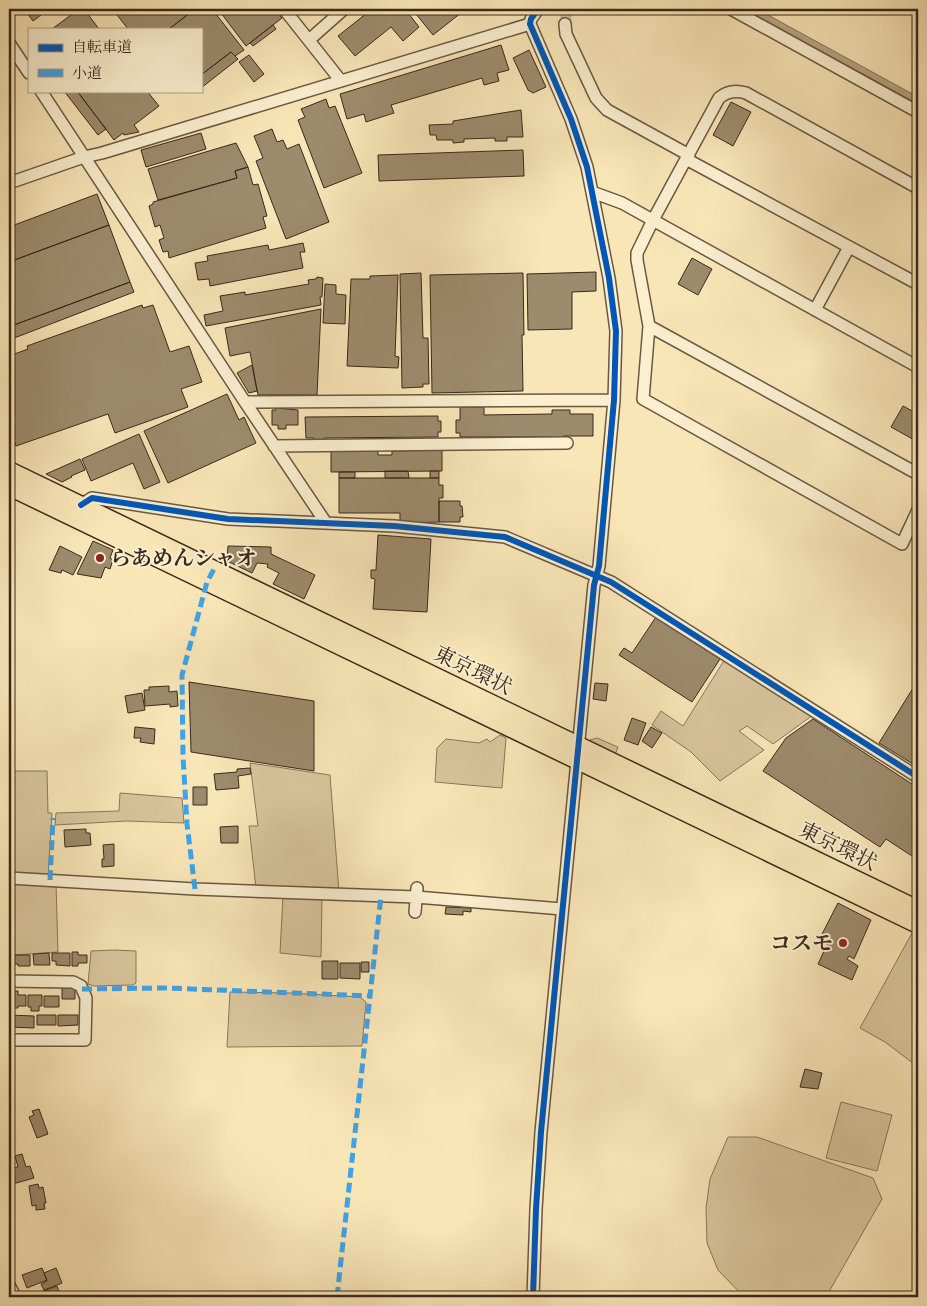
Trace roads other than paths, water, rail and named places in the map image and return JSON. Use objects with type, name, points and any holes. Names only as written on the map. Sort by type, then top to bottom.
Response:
[{"type":"highway","name":"東京環状","points":[[9,470],[578,753],[918,925]]},
{"type":"highway","name":"東京環状","points":[[9,487],[578,753],[918,908]]},
{"type":"street","points":[[284,9],[341,81]]},
{"type":"street","points":[[309,40],[344,9]]},
{"type":"street","points":[[533,1297],[539,1161],[562,909],[614,400],[616,331],[609,278],[587,167],[571,120],[530,24],[538,9]]},
{"type":"street","points":[[731,9],[918,112]]},
{"type":"street","points":[[9,183],[84,157],[530,24]]},
{"type":"street","points":[[564,24],[566,34],[596,98],[607,110],[687,157],[918,284]]},
{"type":"street","points":[[9,43],[28,72]]},
{"type":"street","points":[[918,188],[746,93],[737,90],[719,98],[640,245],[636,260],[649,326],[642,399],[902,544],[918,510]]},
{"type":"street","points":[[41,92],[326,523]]},
{"type":"street","points":[[592,192],[622,203],[918,367]]},
{"type":"street","points":[[815,310],[850,247]]},
{"type":"street","points":[[649,326],[918,474]]},
{"type":"street","points":[[245,402],[614,400]]},
{"type":"street","points":[[274,446],[567,443]]},
{"type":"street","points":[[81,505],[92,498],[228,519],[411,528],[505,537],[611,582],[918,777]]},
{"type":"street","points":[[9,878],[195,889],[416,892],[562,909]]},
{"type":"street","points":[[415,912],[416,892]]},
{"type":"street","points":[[9,982],[73,982],[81,986],[86,998],[85,1040],[9,1040]]},
{"type":"street","points":[[9,1284],[15,1297]]},
{"type":"tunnel","points":[[565,24],[567,9]]},
{"type":"place","name":"らあめんシャオ","points":[[100,558]]},
{"type":"place","name":"コスモ","points":[[843,943]]}]
